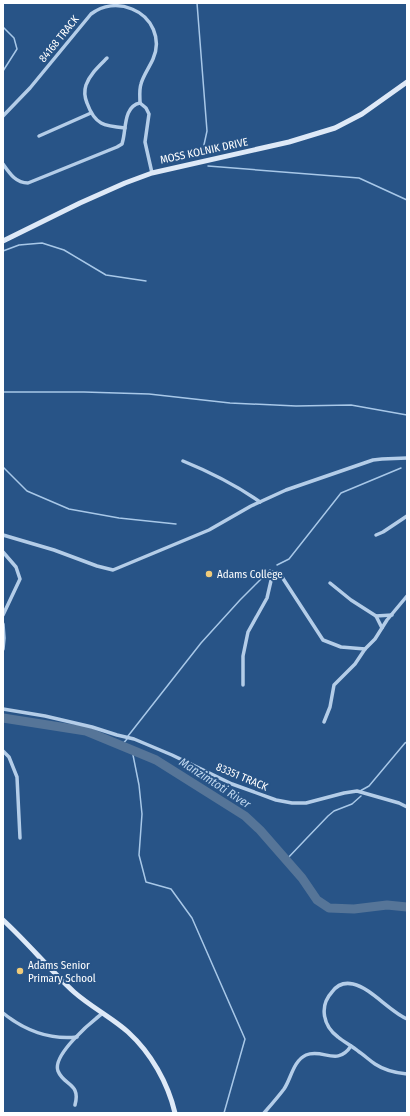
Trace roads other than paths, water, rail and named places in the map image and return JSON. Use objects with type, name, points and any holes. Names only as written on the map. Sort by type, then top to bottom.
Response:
[{"type":"main road","name":"MOSS KOLNIK DRIVE","points":[[3,240],[80,203],[152,173],[282,144],[335,128],[362,114],[384,100],[407,82]]},
{"type":"main road","points":[[3,920],[67,985],[87,1002],[128,1032],[148,1055],[164,1082],[175,1113]]},
{"type":"street","name":"84168 TRACK","points":[[3,116],[30,88],[91,14],[101,8],[112,5],[129,7],[139,12],[149,20],[155,33],[156,50],[154,59],[140,85],[140,103]]},
{"type":"street","points":[[107,58],[92,75],[85,87],[85,96],[91,113],[100,123],[106,126],[125,128]]},
{"type":"street","points":[[3,164],[10,174],[17,180],[24,183],[30,183],[117,147],[122,144],[124,140],[128,112],[130,108],[135,104],[140,103],[146,108],[150,117],[145,142],[152,173]]},
{"type":"street","points":[[39,136],[91,113]]},
{"type":"street","points":[[3,535],[54,550],[101,568],[113,570],[209,530],[260,502],[292,488],[362,464],[382,459],[407,458]]},
{"type":"street","points":[[183,461],[243,490],[260,502]]},
{"type":"street","points":[[376,534],[383,532],[407,516]]},
{"type":"street","points":[[3,552],[16,567],[20,579],[3,615]]},
{"type":"street","points":[[243,685],[243,656],[248,632],[267,598],[273,572],[282,577],[323,640],[341,647],[365,649]]},
{"type":"street","points":[[330,583],[376,616],[382,628]]},
{"type":"street","points":[[324,722],[330,707],[334,685],[356,664],[365,649],[375,639],[407,596]]},
{"type":"street","points":[[376,616],[392,615]]},
{"type":"street","points":[[3,624],[3,649]]},
{"type":"street","name":"83351 TRACK","points":[[3,709],[45,716],[92,727],[143,742],[172,754],[232,784],[276,800],[292,803],[306,803],[344,792],[357,791],[399,803],[407,807]]},
{"type":"street","points":[[3,750],[9,757],[18,777],[20,838]]},
{"type":"street","points":[[407,1019],[358,985],[347,983],[339,985],[335,988],[327,998],[323,1009],[329,1028],[334,1034],[380,1067],[392,1072],[407,1074]]},
{"type":"street","points":[[3,1013],[22,1027],[46,1035],[58,1038],[77,1036]]},
{"type":"street","points":[[75,1105],[77,1095],[75,1089],[60,1075],[57,1065],[59,1059],[77,1036],[102,1013]]},
{"type":"street","points":[[264,1113],[285,1088],[296,1064],[301,1058],[311,1054],[340,1056],[351,1046]]},
{"type":"waterway","points":[[197,3],[207,131],[202,154]]},
{"type":"waterway","points":[[3,27],[14,38],[17,49],[3,71]]},
{"type":"waterway","points":[[208,166],[359,178],[407,200]]},
{"type":"waterway","points":[[3,251],[19,245],[42,243],[64,250],[106,275],[146,281]]},
{"type":"waterway","points":[[3,392],[149,394],[230,403],[296,406],[351,405],[407,415]]},
{"type":"waterway","points":[[3,467],[27,491],[69,509],[119,518],[176,524]]},
{"type":"waterway","points":[[277,565],[289,559],[341,493],[401,468]]},
{"type":"waterway","points":[[128,736],[201,643],[270,570]]},
{"type":"waterway","name":"Manzimtoti River","points":[[3,718],[86,731],[156,760],[245,816],[260,830],[302,878],[317,900],[329,908],[354,909],[387,905],[407,907]]},
{"type":"waterway","name":"Manzimtoti River","points":[[121,746],[127,739]]},
{"type":"waterway","points":[[360,791],[369,786],[407,742]]},
{"type":"waterway","points":[[132,750],[139,785],[142,814],[139,855],[146,882],[171,889],[192,918],[245,1039],[224,1113]]},
{"type":"waterway","points":[[286,860],[328,816],[334,811],[352,804],[361,796]]},
{"type":"place","name":"Adams College","points":[[209,574]]},
{"type":"place","name":"Adams Senior Primary School","points":[[20,971]]}]
